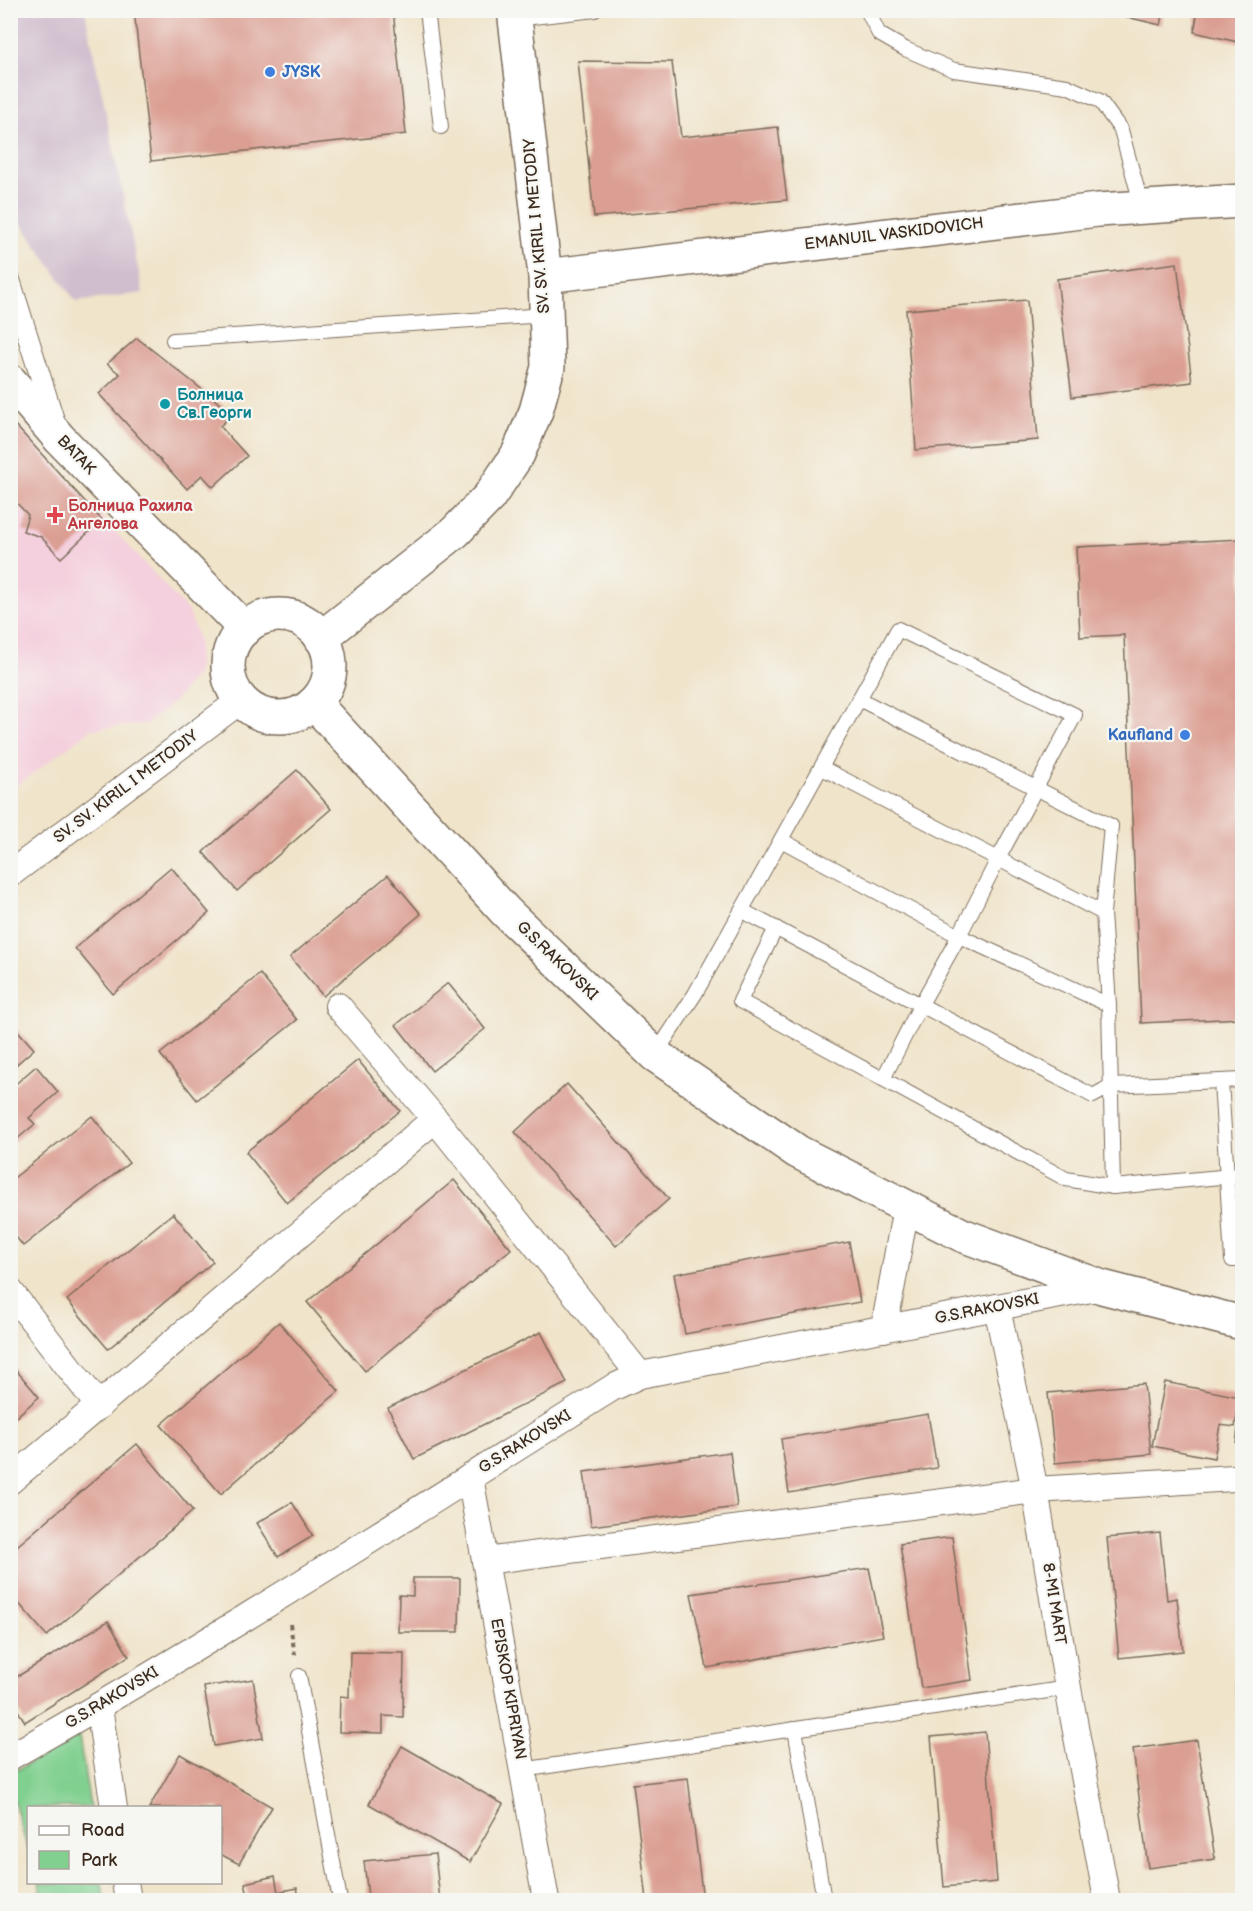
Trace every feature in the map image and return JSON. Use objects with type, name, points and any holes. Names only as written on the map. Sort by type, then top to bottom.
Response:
[{"type":"main road","name":"SV. SV. KIRIL I METODIY","points":[[321,638],[454,532],[489,498],[518,453],[536,411],[548,367],[545,276],[514,15]]},
{"type":"main road","name":"EMANUIL VASKIDOVICH","points":[[545,276],[1098,210],[1242,201]]},
{"type":"main road","name":"BATAK","points":[[10,381],[60,439],[245,629]]},
{"type":"main road","points":[[283,615],[300,620],[314,629],[321,638],[330,660],[329,676],[323,693],[314,703],[298,714],[282,718],[265,716],[250,709],[241,700],[231,682],[228,666],[231,649],[239,635],[251,623],[267,617],[283,615]]},
{"type":"main road","name":"G.S.RAKOVSKI","points":[[314,703],[506,912],[655,1054],[798,1152],[962,1235],[1102,1287],[1242,1323]]},
{"type":"street","points":[[10,280],[60,439]]},
{"type":"street","name":"SV. SV. KIRIL I METODIY","points":[[10,874],[241,700]]},
{"type":"street","points":[[338,1006],[435,1119],[640,1375]]},
{"type":"street","points":[[10,1481],[435,1119]]},
{"type":"street","points":[[884,1329],[906,1207]]},
{"type":"street","name":"G.S.RAKOVSKI","points":[[10,1757],[99,1707],[284,1594],[612,1388],[640,1375],[1102,1287]]},
{"type":"street","points":[[10,1291],[99,1406]]},
{"type":"street","name":"8-MI MART","points":[[997,1307],[1035,1490],[1107,1900]]},
{"type":"street","name":"EPISKOP KIPRIYAN","points":[[470,1477],[546,1900]]},
{"type":"street","points":[[485,1561],[1035,1490],[1234,1478]]},
{"type":"street","points":[[99,1707],[114,1806]]},
{"type":"street","points":[[125,1884],[128,1900]]},
{"type":"lane","points":[[427,10],[441,127]]},
{"type":"lane","points":[[514,15],[595,10]]},
{"type":"lane","points":[[867,10],[879,34],[905,49],[954,70],[1067,86],[1100,101],[1121,130],[1142,207]]},
{"type":"lane","points":[[173,340],[546,315]]},
{"type":"lane","points":[[655,1054],[694,994],[898,629],[1075,716],[883,1079]]},
{"type":"lane","points":[[859,699],[1111,826],[1103,913],[1109,1005],[1113,1187]]},
{"type":"lane","points":[[822,768],[1103,913]]},
{"type":"lane","points":[[781,840],[959,936],[1109,1005]]},
{"type":"lane","points":[[741,910],[1093,1096],[1111,1086],[1242,1080]]},
{"type":"lane","points":[[776,928],[740,1001],[1066,1179],[1113,1187],[1242,1175]]},
{"type":"lane","points":[[1221,1081],[1232,1260],[1242,1260]]},
{"type":"lane","points":[[299,1676],[340,1900]]},
{"type":"lane","points":[[522,1770],[1068,1688]]},
{"type":"lane","points":[[795,1729],[824,1900]]},
{"type":"path","points":[[284,1594],[299,1676]]},
{"type":"shaded area","points":[[10,11],[85,11],[143,293],[76,302],[11,209]]},
{"type":"shaded area","name":"Болница Рахила Ангелова","points":[[11,418],[189,612],[198,639],[198,672],[174,702],[146,724],[92,729],[11,790]]},
{"type":"green space","points":[[1242,1682],[1242,1733],[1235,1683]]},
{"type":"green space","points":[[79,1736],[90,1806],[27,1806],[27,1847],[11,1791],[11,1773]]},
{"type":"green space","points":[[39,1884],[102,1884],[104,1900],[44,1900]]},
{"type":"building","name":"JYSK","points":[[134,10],[393,10],[406,134],[151,161]]},
{"type":"building","points":[[1096,10],[1164,10],[1161,25]]},
{"type":"building","points":[[1198,10],[1242,10],[1242,43],[1194,32]]},
{"type":"building","points":[[578,61],[672,62],[681,137],[778,127],[787,200],[594,217]]},
{"type":"building","points":[[1177,263],[1192,382],[1072,397],[1057,279]]},
{"type":"building","points":[[1027,300],[1038,440],[916,450],[906,310]]},
{"type":"building","name":"Болница Св.Георги","points":[[137,338],[233,414],[220,426],[247,456],[213,487],[202,475],[187,489],[99,394],[120,374],[107,364]]},
{"type":"building","points":[[10,423],[14,424],[102,520],[61,558],[41,537],[23,531],[28,515],[10,496]]},
{"type":"building","name":"Kaufland","points":[[1242,539],[1242,1018],[1141,1023],[1124,635],[1080,637],[1076,547]]},
{"type":"building","points":[[297,770],[331,809],[237,891],[203,852]]},
{"type":"building","points":[[171,867],[209,913],[113,994],[75,948]]},
{"type":"building","points":[[388,875],[421,914],[323,996],[290,957]]},
{"type":"building","points":[[260,974],[297,1020],[197,1100],[160,1054]]},
{"type":"building","points":[[448,983],[485,1029],[432,1071],[396,1025]]},
{"type":"building","points":[[10,1022],[34,1049],[10,1070]]},
{"type":"building","points":[[358,1060],[400,1111],[287,1203],[246,1152]]},
{"type":"building","points":[[36,1066],[58,1092],[29,1118],[35,1124],[10,1145],[10,1089]]},
{"type":"building","points":[[567,1084],[669,1199],[616,1246],[515,1132]]},
{"type":"building","points":[[92,1116],[129,1163],[23,1246],[10,1229],[10,1181]]},
{"type":"building","points":[[454,1180],[511,1249],[365,1371],[307,1302]]},
{"type":"building","points":[[173,1213],[213,1262],[108,1349],[67,1300]]},
{"type":"building","points":[[849,1242],[860,1302],[685,1334],[674,1274]]},
{"type":"building","points":[[279,1322],[339,1391],[221,1494],[161,1425]]},
{"type":"building","points":[[541,1332],[567,1383],[414,1459],[388,1408]]},
{"type":"building","points":[[10,1363],[39,1397],[10,1422]]},
{"type":"building","points":[[1165,1382],[1240,1397],[1235,1427],[1220,1425],[1214,1458],[1152,1446]]},
{"type":"building","points":[[1144,1384],[1151,1454],[1055,1463],[1048,1393]]},
{"type":"building","points":[[1242,1407],[1242,1444],[1236,1443]]},
{"type":"building","points":[[928,1414],[937,1468],[789,1493],[781,1439]]},
{"type":"building","points":[[137,1444],[193,1511],[47,1636],[10,1593],[10,1552]]},
{"type":"building","points":[[730,1452],[737,1507],[591,1526],[584,1472]]},
{"type":"building","points":[[292,1502],[313,1536],[278,1557],[257,1523]]},
{"type":"building","points":[[1160,1533],[1167,1600],[1177,1598],[1183,1651],[1119,1658],[1107,1538]]},
{"type":"building","points":[[952,1537],[972,1680],[921,1688],[900,1544]]},
{"type":"building","points":[[869,1568],[883,1636],[707,1668],[691,1594]]},
{"type":"building","points":[[413,1578],[460,1578],[459,1632],[398,1632],[399,1595],[413,1596]]},
{"type":"building","points":[[108,1621],[129,1656],[25,1722],[10,1698],[10,1681]]},
{"type":"building","points":[[350,1652],[404,1653],[403,1717],[383,1716],[383,1733],[339,1732],[340,1696],[349,1697]]},
{"type":"building","points":[[253,1679],[263,1738],[214,1746],[204,1687]]},
{"type":"building","points":[[985,1732],[997,1882],[944,1887],[931,1737]]},
{"type":"building","points":[[1197,1740],[1215,1859],[1148,1868],[1133,1749]]},
{"type":"building","points":[[402,1746],[503,1804],[470,1862],[369,1804]]},
{"type":"building","points":[[180,1754],[272,1807],[239,1864],[222,1855],[222,1806],[150,1806]]},
{"type":"building","points":[[688,1778],[703,1900],[647,1900],[633,1784]]},
{"type":"building","points":[[435,1854],[440,1900],[376,1900],[376,1897],[368,1897],[364,1861]]},
{"type":"building","points":[[275,1876],[278,1892],[297,1888],[300,1900],[249,1900],[245,1883]]},
{"type":"place","name":"JYSK","points":[[270,72]]},
{"type":"place","name":"Болница Св.Георги","points":[[165,404]]},
{"type":"place","name":"Болница Рахила Ангелова","points":[[55,515]]},
{"type":"place","name":"Kaufland","points":[[1185,735]]}]
